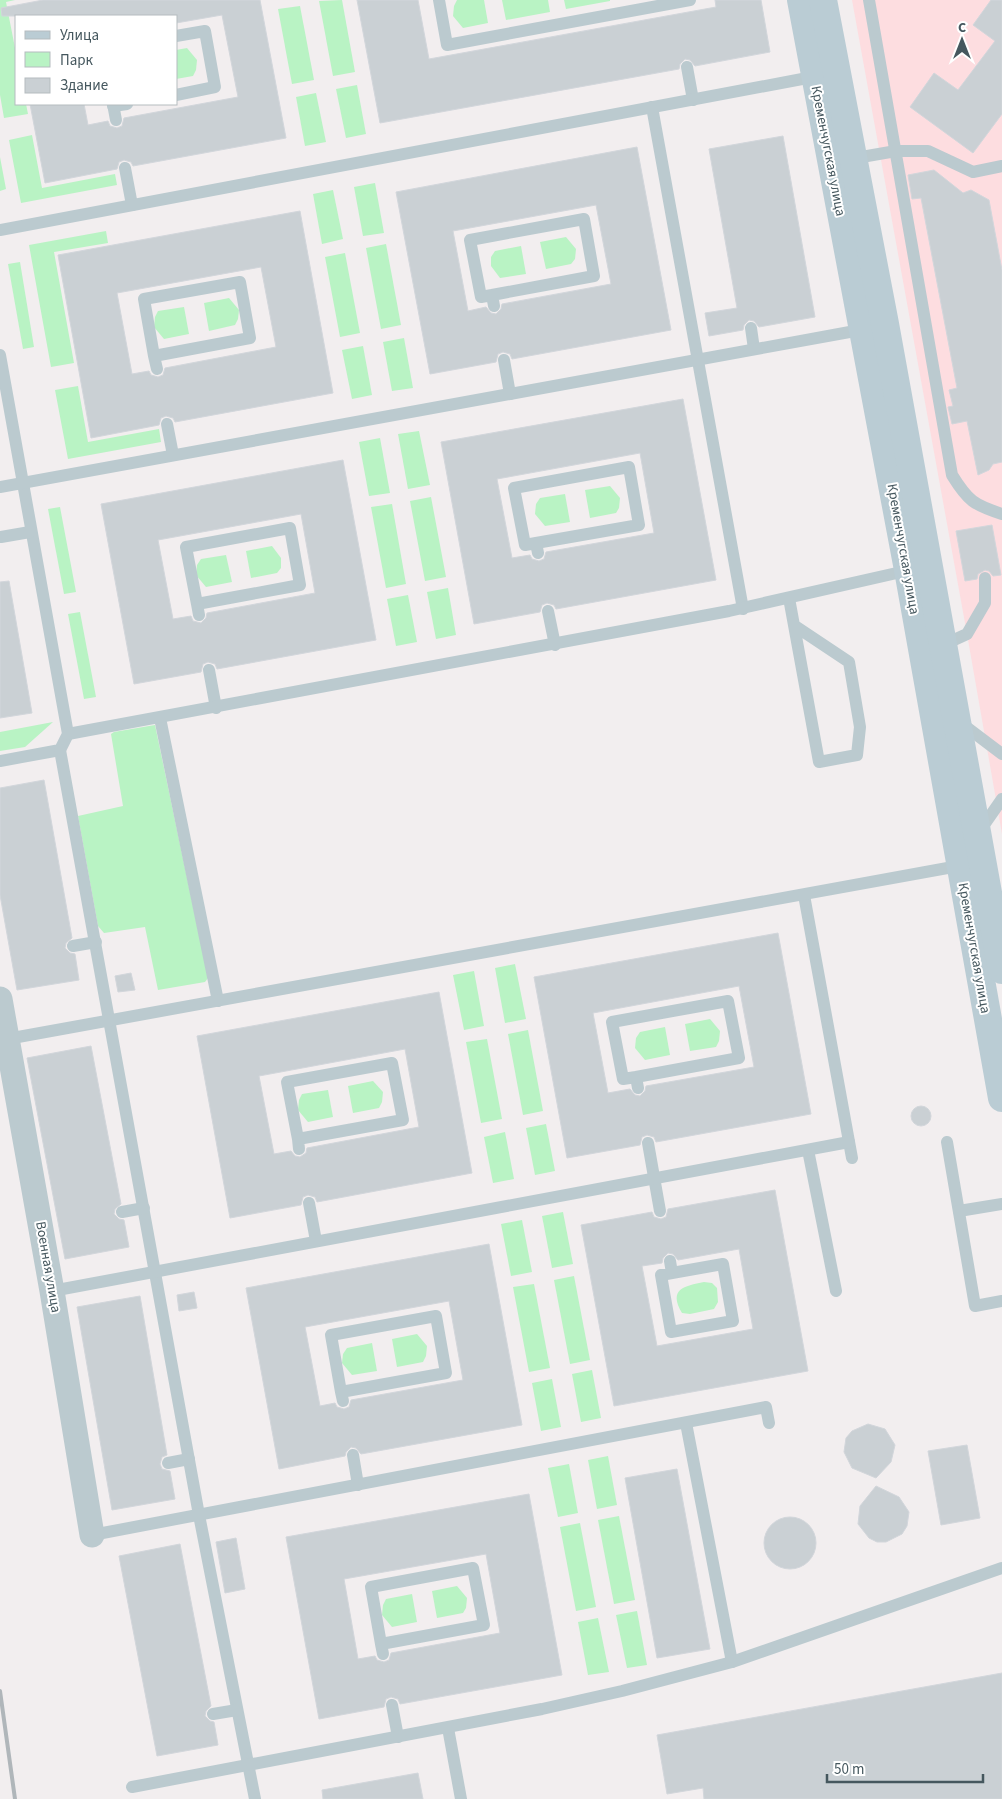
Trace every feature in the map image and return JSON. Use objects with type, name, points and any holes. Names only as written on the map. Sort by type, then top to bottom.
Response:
[{"type":"street","name":"Кременчугская улица","points":[[801,0],[826,75],[874,327],[971,864],[1002,1098]]},
{"type":"street","name":"Кременчугская улица","points":[[824,0],[826,75]]},
{"type":"street","name":"Кременчугская улица","points":[[918,568],[943,646],[957,720],[977,834],[971,864],[1002,970]]},
{"type":"street","name":"Военная улица","points":[[0,999],[52,1291],[92,1535]]},
{"type":"lane","points":[[439,0],[447,45],[677,8],[690,0]]},
{"type":"lane","points":[[869,0],[952,475],[962,491],[976,506],[1002,514]]},
{"type":"lane","points":[[178,36],[205,30],[216,87],[178,95]]},
{"type":"lane","points":[[687,67],[693,100]]},
{"type":"lane","points":[[0,230],[826,75]]},
{"type":"lane","points":[[113,105],[116,120]]},
{"type":"lane","points":[[652,107],[742,609]]},
{"type":"lane","points":[[842,161],[896,151],[928,151],[973,172],[1002,166]]},
{"type":"lane","points":[[125,168],[132,205]]},
{"type":"lane","points":[[584,219],[594,276],[493,300],[481,297],[470,240],[584,219]]},
{"type":"lane","points":[[154,356],[250,338],[240,282],[144,299],[154,356],[157,369]]},
{"type":"lane","points":[[0,487],[874,327]]},
{"type":"lane","points":[[751,328],[754,349]]},
{"type":"lane","points":[[0,355],[30,532],[68,734],[60,750],[199,1515],[255,1799]]},
{"type":"lane","points":[[504,360],[510,394]]},
{"type":"lane","points":[[167,424],[173,455]]},
{"type":"lane","points":[[629,468],[639,524],[537,548],[525,545],[514,488],[629,468]]},
{"type":"lane","points":[[290,528],[300,585],[198,609],[186,547],[290,528]]},
{"type":"lane","points":[[1,537],[30,532]]},
{"type":"lane","points":[[68,734],[742,609],[918,568]]},
{"type":"lane","points":[[943,646],[967,634],[985,603],[985,578]]},
{"type":"lane","points":[[789,598],[820,762],[857,755],[860,727],[849,662],[795,626]]},
{"type":"lane","points":[[548,611],[555,645]]},
{"type":"lane","points":[[209,670],[216,708]]},
{"type":"lane","points":[[160,718],[218,1001]]},
{"type":"lane","points":[[957,720],[1002,754]]},
{"type":"lane","points":[[0,761],[60,750]]},
{"type":"lane","points":[[977,834],[1002,799]]},
{"type":"lane","points":[[7,1039],[971,864]]},
{"type":"lane","points":[[804,895],[852,1158]]},
{"type":"lane","points":[[73,946],[96,942]]},
{"type":"lane","points":[[728,1001],[738,1058],[637,1082],[623,1079],[612,1022],[728,1001]]},
{"type":"lane","points":[[392,1063],[403,1120],[298,1144],[287,1082],[392,1063]]},
{"type":"lane","points":[[52,1291],[849,1142]]},
{"type":"lane","points":[[947,1142],[975,1306],[1002,1301]]},
{"type":"lane","points":[[648,1143],[660,1211]]},
{"type":"lane","points":[[808,1150],[836,1291]]},
{"type":"lane","points":[[309,1203],[316,1241]]},
{"type":"lane","points":[[959,1211],[1002,1204]]},
{"type":"lane","points":[[122,1212],[144,1208]]},
{"type":"lane","points":[[723,1264],[734,1321],[672,1332],[661,1275],[671,1267],[723,1264]]},
{"type":"lane","points":[[436,1316],[446,1373],[342,1397],[331,1336],[436,1316]]},
{"type":"lane","points":[[92,1535],[766,1407],[769,1423]]},
{"type":"lane","points":[[686,1423],[732,1662]]},
{"type":"lane","points":[[353,1455],[358,1485]]},
{"type":"lane","points":[[168,1463],[189,1458]]},
{"type":"lane","points":[[473,1568],[484,1625],[382,1649],[371,1587],[473,1568]]},
{"type":"lane","points":[[132,1787],[579,1702],[732,1662],[1002,1568]]},
{"type":"lane","points":[[392,1705],[398,1737]]},
{"type":"lane","points":[[213,1714],[237,1710]]},
{"type":"lane","points":[[448,1728],[461,1799]]},
{"type":"shaded area","points":[[852,0],[1002,0],[1002,834],[967,634]]},
{"type":"green space","points":[[0,0],[15,0],[6,2],[15,48],[15,105],[26,105],[28,114],[4,118],[0,95]]},
{"type":"green space","points":[[342,0],[355,72],[333,76],[319,1]]},
{"type":"green space","points":[[457,0],[484,0],[488,23],[463,28],[453,16]]},
{"type":"green space","points":[[502,0],[548,0],[550,12],[506,20]]},
{"type":"green space","points":[[564,0],[610,0],[610,1],[566,9]]},
{"type":"green space","points":[[300,6],[314,80],[292,84],[278,9]]},
{"type":"green space","points":[[187,48],[197,60],[193,76],[178,79],[178,50]]},
{"type":"green space","points":[[357,85],[366,134],[346,138],[336,89]]},
{"type":"green space","points":[[316,93],[326,142],[305,146],[296,97]]},
{"type":"green space","points":[[32,135],[42,188],[115,174],[117,185],[21,203],[9,140]]},
{"type":"green space","points":[[0,157],[6,189],[0,191]]},
{"type":"green space","points":[[375,183],[384,233],[363,236],[354,187]]},
{"type":"green space","points":[[333,190],[343,239],[322,244],[313,194]]},
{"type":"green space","points":[[106,231],[108,243],[54,252],[74,363],[51,367],[29,245]]},
{"type":"green space","points":[[566,237],[576,249],[575,259],[571,264],[546,269],[540,242]]},
{"type":"green space","points":[[386,244],[401,325],[381,329],[366,248]]},
{"type":"green space","points":[[521,246],[526,274],[500,278],[491,266],[491,257],[495,251]]},
{"type":"green space","points":[[345,253],[360,333],[340,337],[325,257]]},
{"type":"green space","points":[[20,262],[34,347],[23,349],[8,264]]},
{"type":"green space","points":[[229,298],[239,310],[235,325],[209,331],[204,303]]},
{"type":"green space","points":[[184,307],[189,334],[164,339],[154,327],[158,311]]},
{"type":"green space","points":[[404,338],[413,388],[392,391],[383,342]]},
{"type":"green space","points":[[363,346],[372,395],[352,399],[342,350]]},
{"type":"green space","points":[[78,386],[88,442],[159,429],[161,442],[68,459],[55,390]]},
{"type":"green space","points":[[419,431],[430,485],[408,489],[398,434]]},
{"type":"green space","points":[[380,438],[390,493],[369,496],[359,442]]},
{"type":"green space","points":[[610,486],[620,498],[619,508],[616,513],[590,518],[585,490]]},
{"type":"green space","points":[[565,494],[570,522],[545,526],[535,514],[536,504],[540,498]]},
{"type":"green space","points":[[431,497],[446,577],[425,581],[410,501]]},
{"type":"green space","points":[[392,504],[406,584],[386,588],[371,507]]},
{"type":"green space","points":[[60,507],[76,592],[64,594],[48,509]]},
{"type":"green space","points":[[272,546],[281,558],[281,568],[277,573],[251,578],[246,551]]},
{"type":"green space","points":[[226,555],[232,582],[206,587],[196,575],[197,565],[201,559]]},
{"type":"green space","points":[[448,588],[456,635],[436,639],[427,592]]},
{"type":"green space","points":[[408,595],[417,642],[396,646],[387,599]]},
{"type":"green space","points":[[80,612],[96,697],[84,699],[68,614]]},
{"type":"green space","points":[[53,722],[25,747],[0,751],[0,732]]},
{"type":"green space","points":[[155,725],[208,978],[205,982],[158,990],[145,927],[104,933],[98,926],[78,816],[123,806],[111,734]]},
{"type":"green space","points":[[515,964],[526,1019],[505,1023],[495,968]]},
{"type":"green space","points":[[474,971],[484,1026],[464,1030],[453,975]]},
{"type":"green space","points":[[710,1019],[720,1031],[716,1047],[690,1051],[685,1024]]},
{"type":"green space","points":[[665,1027],[670,1055],[645,1060],[635,1048],[636,1038],[640,1032]]},
{"type":"green space","points":[[528,1030],[543,1111],[523,1115],[508,1034]]},
{"type":"green space","points":[[487,1039],[502,1119],[481,1123],[466,1042]]},
{"type":"green space","points":[[373,1081],[383,1092],[379,1108],[353,1113],[348,1086]]},
{"type":"green space","points":[[328,1090],[333,1117],[308,1122],[298,1110],[302,1094]]},
{"type":"green space","points":[[546,1124],[555,1171],[535,1175],[526,1128]]},
{"type":"green space","points":[[505,1132],[514,1179],[493,1183],[484,1137]]},
{"type":"green space","points":[[563,1212],[573,1264],[552,1268],[542,1216]]},
{"type":"green space","points":[[522,1220],[532,1272],[511,1276],[501,1224]]},
{"type":"green space","points":[[574,1276],[590,1360],[570,1364],[554,1280]]},
{"type":"green space","points":[[704,1282],[712,1283],[717,1288],[718,1302],[714,1309],[690,1314],[682,1313],[677,1299],[680,1290],[690,1285]]},
{"type":"green space","points":[[534,1284],[550,1368],[529,1372],[513,1287]]},
{"type":"green space","points":[[417,1334],[427,1346],[423,1362],[397,1367],[392,1339]]},
{"type":"green space","points":[[372,1343],[377,1371],[352,1375],[342,1363],[343,1354],[347,1348]]},
{"type":"green space","points":[[592,1370],[601,1418],[581,1422],[572,1374]]},
{"type":"green space","points":[[552,1379],[561,1427],[541,1431],[532,1383]]},
{"type":"green space","points":[[608,1456],[617,1505],[597,1509],[588,1460]]},
{"type":"green space","points":[[569,1464],[578,1513],[558,1517],[548,1468]]},
{"type":"green space","points":[[619,1516],[635,1600],[614,1604],[598,1520]]},
{"type":"green space","points":[[580,1523],[596,1607],[576,1611],[560,1527]]},
{"type":"green space","points":[[457,1586],[467,1598],[466,1608],[463,1613],[437,1618],[432,1591]]},
{"type":"green space","points":[[412,1594],[417,1622],[392,1627],[382,1615],[386,1599]]},
{"type":"green space","points":[[637,1611],[647,1665],[627,1668],[616,1615]]},
{"type":"green space","points":[[598,1618],[609,1672],[588,1675],[578,1622]]},
{"type":"building","points":[[43,0],[260,0],[286,138],[133,166],[131,162],[124,160],[119,162],[117,169],[45,183],[30,105],[84,105],[88,125],[108,121],[110,126],[117,128],[122,126],[124,118],[238,97],[222,15],[178,23],[178,15],[2,16],[1,8]]},
{"type":"building","points":[[357,0],[418,0],[429,59],[716,7],[715,0],[761,0],[770,52],[695,66],[690,60],[685,59],[680,64],[679,69],[380,123]]},
{"type":"building","points":[[991,0],[1002,0],[1002,114],[973,153],[910,107],[934,73],[958,90],[995,41],[973,25]]},
{"type":"building","points":[[783,136],[815,317],[759,327],[754,321],[749,320],[744,325],[743,330],[709,336],[705,313],[737,308],[709,149]]},
{"type":"building","points":[[637,147],[671,330],[512,359],[510,354],[503,352],[498,354],[496,362],[430,374],[396,192]],"holes":[[[596,205],[611,284],[502,304],[501,309],[496,314],[491,313],[486,307],[468,311],[453,231]]]},
{"type":"building","points":[[934,170],[963,193],[971,190],[989,200],[1002,270],[1002,462],[993,464],[989,470],[978,475],[967,421],[952,424],[948,407],[953,406],[949,390],[957,388],[921,198],[912,199],[908,175]]},
{"type":"building","points":[[300,211],[333,393],[175,422],[173,418],[166,416],[161,418],[159,425],[91,438],[58,255]],"holes":[[[261,267],[276,347],[165,368],[163,375],[158,377],[151,375],[149,371],[132,374],[117,293]]]},
{"type":"building","points":[[683,399],[716,580],[556,609],[554,605],[547,603],[542,605],[540,612],[474,624],[441,442]],"holes":[[[640,453],[654,533],[546,552],[544,559],[539,561],[532,559],[530,555],[512,558],[497,479]]]},
{"type":"building","points":[[343,460],[376,640],[217,669],[215,664],[208,662],[203,664],[201,672],[134,684],[101,504]],"holes":[[[301,514],[315,593],[207,613],[206,618],[201,623],[193,621],[191,616],[173,619],[158,540]]]},
{"type":"building","points":[[992,525],[1001,575],[993,576],[989,571],[985,570],[978,574],[977,579],[965,581],[956,531]]},
{"type":"building","points":[[9,581],[32,713],[0,718],[0,582]]},
{"type":"building","points":[[44,780],[72,938],[66,943],[65,948],[70,953],[75,954],[79,980],[17,990],[0,895],[0,788]]},
{"type":"building","points":[[778,933],[811,1114],[656,1142],[654,1137],[647,1135],[642,1137],[640,1145],[567,1158],[534,977]],"holes":[[[739,986],[754,1067],[646,1086],[645,1091],[640,1096],[635,1095],[630,1089],[608,1093],[593,1013]]]},
{"type":"building","points":[[131,973],[135,990],[118,992],[115,976]]},
{"type":"building","points":[[439,992],[472,1173],[317,1202],[315,1197],[308,1195],[303,1197],[301,1205],[230,1218],[197,1036]],"holes":[[[405,1049],[419,1127],[307,1148],[306,1153],[300,1157],[295,1156],[291,1151],[274,1154],[259,1076]]]},
{"type":"building","points":[[91,1046],[121,1204],[115,1209],[114,1214],[119,1219],[124,1220],[129,1247],[65,1259],[27,1058]]},
{"type":"building","points":[[921,1106],[928,1109],[931,1116],[928,1123],[921,1126],[914,1123],[911,1116],[914,1109]]},
{"type":"building","points":[[775,1190],[808,1371],[614,1406],[581,1225],[652,1212],[654,1217],[661,1219],[666,1217],[668,1209]],"holes":[[[739,1249],[753,1329],[657,1346],[642,1266],[662,1263],[663,1258],[668,1253],[673,1254],[678,1260]]]},
{"type":"building","points":[[489,1244],[522,1425],[361,1454],[356,1448],[351,1447],[345,1456],[279,1469],[246,1288]],"holes":[[[449,1301],[463,1380],[351,1400],[349,1407],[344,1409],[337,1407],[335,1403],[320,1406],[305,1327]]]},
{"type":"building","points":[[194,1292],[197,1308],[179,1311],[177,1295]]},
{"type":"building","points":[[140,1296],[167,1455],[162,1457],[160,1464],[162,1469],[170,1471],[175,1499],[112,1510],[77,1307]]},
{"type":"building","points":[[868,1424],[885,1429],[895,1445],[891,1462],[876,1478],[852,1468],[844,1452],[846,1438],[852,1431]]},
{"type":"building","points":[[967,1445],[980,1518],[941,1525],[928,1451]]},
{"type":"building","points":[[677,1469],[710,1649],[657,1658],[625,1478]]},
{"type":"building","points":[[876,1486],[899,1497],[909,1512],[907,1526],[902,1534],[886,1542],[877,1542],[869,1538],[858,1524],[860,1506]]},
{"type":"building","points":[[529,1494],[562,1675],[400,1704],[398,1699],[391,1697],[386,1699],[384,1707],[319,1719],[286,1537]],"holes":[[[486,1554],[500,1633],[391,1653],[389,1660],[384,1662],[377,1660],[375,1656],[358,1659],[344,1579]]]},
{"type":"building","points":[[790,1517],[800,1519],[808,1525],[814,1533],[816,1543],[814,1553],[808,1561],[800,1567],[790,1569],[780,1567],[772,1561],[766,1553],[764,1543],[766,1533],[772,1525],[780,1519]]},
{"type":"building","points":[[236,1538],[245,1589],[225,1593],[216,1542]]},
{"type":"building","points":[[180,1544],[211,1706],[206,1711],[205,1716],[214,1722],[218,1745],[157,1756],[119,1556]]},
{"type":"building","points":[[1002,1673],[1002,1799],[704,1799],[703,1788],[667,1794],[657,1735]]},
{"type":"building","points":[[418,1773],[423,1799],[323,1799],[322,1790]]},
{"type":"railway","points":[[0,1691],[15,1799]]}]
